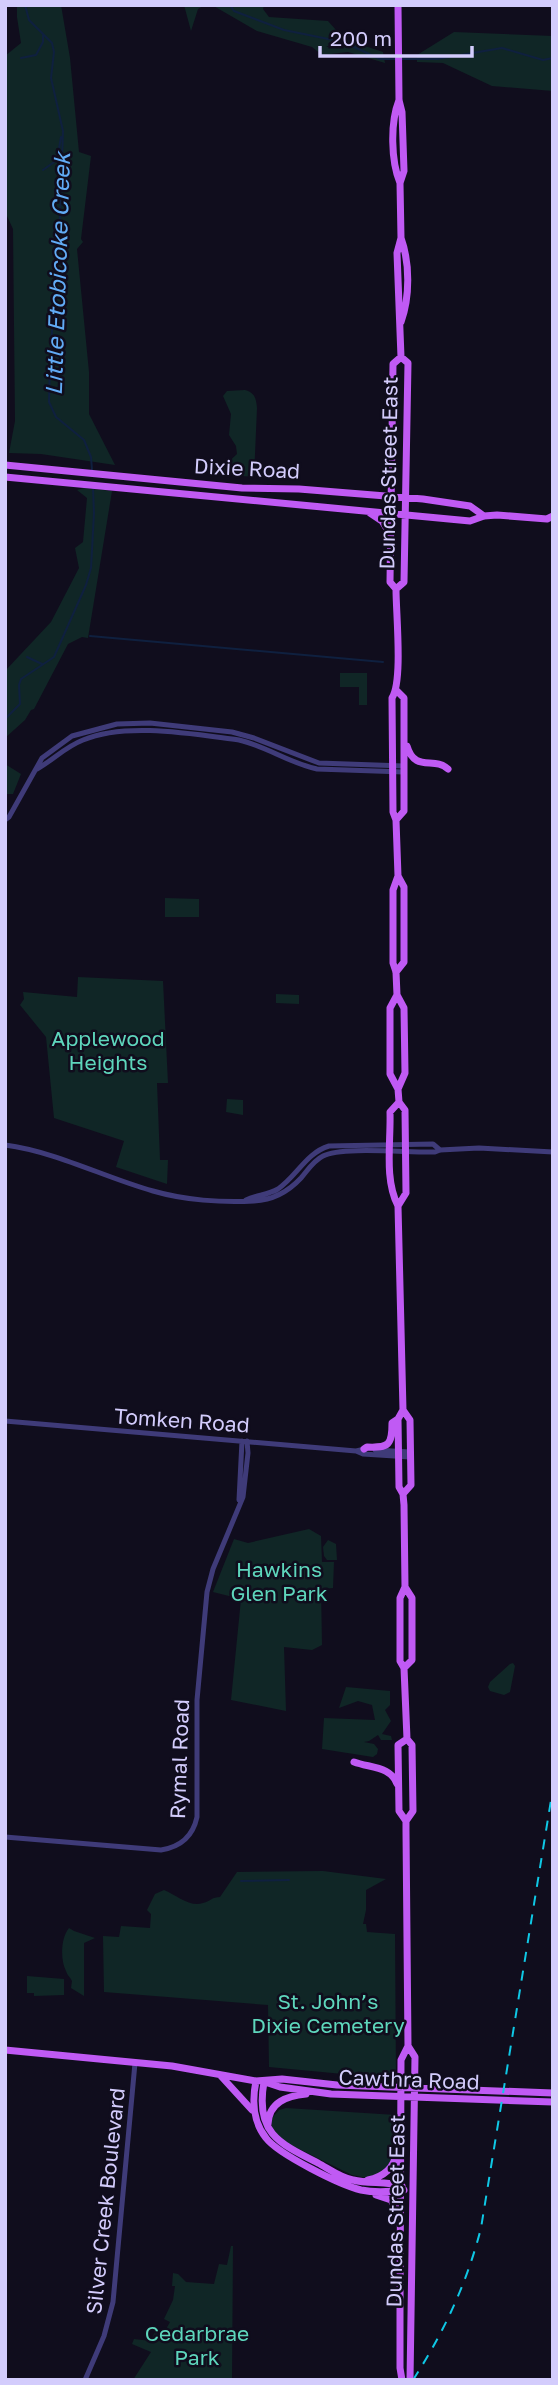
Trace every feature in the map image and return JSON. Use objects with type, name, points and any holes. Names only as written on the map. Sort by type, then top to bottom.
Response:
[{"type":"main road","name":"Dundas Street East","points":[[398,5],[400,71],[394,139],[407,284],[406,307],[401,323],[401,358]]},
{"type":"main road","name":"Dundas Street East","points":[[398,1089],[405,1073],[404,1008],[397,995],[396,972],[404,962],[404,887],[398,876],[396,820],[393,812],[392,698],[397,691],[396,589],[390,582],[390,536],[393,364],[401,358]]},
{"type":"main road","name":"Dundas Street East","points":[[396,589],[404,582],[405,536],[408,363],[401,358]]},
{"type":"main road","name":"Dixie Road","points":[[5,464],[242,488],[272,487],[424,499],[470,506],[484,516]]},
{"type":"main road","name":"Dixie Road","points":[[5,477],[470,521],[484,516],[551,519]]},
{"type":"main road","points":[[374,495],[391,480]]},
{"type":"main road","points":[[406,480],[414,493],[424,499]]},
{"type":"main road","points":[[366,511],[382,521],[390,536]]},
{"type":"main road","points":[[405,536],[412,523],[423,516]]},
{"type":"main road","name":"Dundas Street East","points":[[396,820],[404,811],[404,698],[397,691]]},
{"type":"main road","points":[[404,732],[408,750],[415,759],[424,764],[443,764],[448,769]]},
{"type":"main road","name":"Dundas Street East","points":[[397,995],[390,1007],[390,1074],[404,1110],[406,1193],[398,1206]]},
{"type":"main road","name":"Dundas Street East","points":[[399,1102],[390,1112],[390,1149],[391,1193],[398,1206],[403,1410],[410,1420],[411,1485],[403,1494]]},
{"type":"main road","points":[[360,1450],[388,1444],[392,1438],[392,1423],[403,1410]]},
{"type":"main road","name":"Dundas Street East","points":[[398,1419],[405,1587],[412,1598],[412,1661],[404,1668],[407,1739],[412,1745],[413,1811],[405,1821]]},
{"type":"main road","name":"Dundas Street East","points":[[402,2380],[401,2060],[408,2046],[405,1821],[399,1811],[398,1745],[407,1739]]},
{"type":"main road","points":[[354,1762],[388,1771],[395,1779],[399,1796]]},
{"type":"main road","name":"Dundas Street East","points":[[408,2046],[415,2057],[410,2380]]},
{"type":"main road","name":"Cawthra Road","points":[[5,2050],[172,2066],[318,2093],[553,2102]]},
{"type":"main road","points":[[220,2074],[248,2104],[257,2118]]},
{"type":"main road","name":"Cawthra Road","points":[[260,2081],[282,2079],[350,2085],[553,2093]]},
{"type":"main road","points":[[260,2081],[253,2100],[257,2118],[264,2136],[281,2152],[361,2185],[413,2190]]},
{"type":"main road","points":[[260,2081],[262,2108],[268,2128],[278,2141],[361,2185],[365,2195],[384,2196],[398,2211],[400,2237]]},
{"type":"main road","points":[[268,2128],[268,2116],[281,2100],[289,2096],[318,2093]]},
{"type":"main road","points":[[361,2185],[377,2178],[391,2167],[396,2157],[397,2133],[401,2127]]},
{"type":"street","points":[[5,820],[37,769],[81,741],[103,733],[132,730],[239,740],[317,769],[404,769]]},
{"type":"street","points":[[5,1145],[53,1156],[168,1195],[246,1200],[276,1190],[292,1177],[308,1158],[322,1148],[332,1145],[435,1152],[511,1149],[553,1152]]},
{"type":"street","name":"Tomken Road","points":[[5,1421],[410,1455]]},
{"type":"street","name":"Rymal Road","points":[[5,1837],[161,1850],[180,1844],[189,1836],[197,1817],[197,1700],[207,1592],[213,1569],[240,1501],[244,1441]]},
{"type":"street","name":"Silver Creek Boulevard","points":[[85,2380],[104,2336],[113,2302],[135,2063]]},
{"type":"green space","points":[[17,5],[61,5],[70,58],[79,152],[91,156],[81,239],[83,242],[77,249],[89,372],[89,414],[115,465],[41,454],[9,453],[15,421],[13,229],[7,216],[5,56],[21,43]]},
{"type":"green space","points":[[184,5],[205,5],[198,9],[191,31]]},
{"type":"green space","points":[[212,5],[264,5],[263,9],[269,17],[328,21],[344,39],[383,52],[385,63],[348,52],[322,55],[312,47],[257,31]]},
{"type":"green space","points":[[454,32],[553,36],[553,91],[492,86],[443,63],[417,62],[417,55]]},
{"type":"green space","points":[[245,390],[254,396],[257,408],[254,477],[219,474],[237,454],[236,446],[229,435],[231,414],[223,396],[227,391]]},
{"type":"green space","points":[[84,488],[112,491],[88,638],[82,637],[68,644],[34,709],[5,738],[5,671],[51,622],[79,568],[75,548],[83,542],[87,498],[77,490]]},
{"type":"green space","points":[[340,673],[367,673],[367,705],[359,705],[359,687],[340,687]]},
{"type":"green space","points":[[5,764],[21,774],[13,794],[5,794]]},
{"type":"green space","points":[[165,898],[199,899],[199,917],[165,917]]},
{"type":"green space","name":"Applewood Heights","points":[[78,977],[163,981],[168,1083],[157,1083],[160,1160],[168,1160],[167,1184],[116,1167],[124,1141],[54,1118],[46,1037],[20,1005],[24,999],[23,992],[77,997]]},
{"type":"green space","points":[[276,994],[299,995],[299,1004],[276,1003]]},
{"type":"green space","points":[[227,1099],[243,1100],[243,1115],[226,1112]]},
{"type":"green space","name":"Hawkins Glen Park","points":[[309,1529],[321,1536],[322,1562],[334,1562],[333,1588],[321,1589],[322,1645],[312,1650],[284,1647],[286,1711],[231,1700],[241,1599],[213,1592],[234,1539],[248,1543]]},
{"type":"green space","points":[[328,1540],[336,1544],[337,1560],[327,1560],[324,1556],[323,1547]]},
{"type":"green space","points":[[513,1663],[515,1666],[510,1692],[504,1695],[490,1691],[490,1682]]},
{"type":"green space","points":[[346,1687],[390,1691],[390,1705],[385,1710],[391,1721],[382,1734],[391,1736],[392,1740],[381,1740],[378,1735],[364,1742],[374,1744],[378,1749],[373,1757],[322,1749],[324,1718],[375,1720],[372,1705],[358,1701],[339,1708]]},
{"type":"green space","name":"St. John’s Dixie Cemetery","points":[[323,1871],[386,1879],[366,1890],[363,1924],[366,1924],[367,1932],[395,1934],[396,2079],[269,2067],[268,2005],[104,1992],[103,1936],[119,1937],[121,1926],[150,1928],[151,1914],[147,1910],[155,1894],[164,1890],[198,1904],[220,1897],[237,1872]]},
{"type":"green space","points":[[69,1928],[95,1938],[84,1943],[84,1996],[71,1988],[72,1981],[63,1961],[63,1943]]},
{"type":"green space","points":[[27,1976],[64,1979],[64,1995],[34,1996],[34,1993],[27,1993]]},
{"type":"green space","points":[[286,2108],[396,2115],[393,2156],[385,2171],[367,2178],[352,2175],[287,2143],[272,2127],[271,2119],[279,2110]]},
{"type":"green space","name":"Cedarbrae Park","points":[[231,2246],[232,2380],[133,2380],[151,2352],[132,2344],[134,2339],[151,2341],[156,2329],[165,2331],[170,2322],[164,2319],[173,2300],[173,2273],[186,2282],[214,2284],[219,2264],[227,2265]]},
{"type":"waterway","name":"Little Etobicoke Creek","points":[[25,5],[29,20],[52,43],[54,52],[51,78],[63,131],[49,402],[56,417],[84,440],[91,457],[92,470]]},
{"type":"waterway","name":"Little Etobicoke Creek","points":[[230,5],[234,11],[284,30],[343,42],[380,59],[397,59]]},
{"type":"waterway","points":[[21,58],[36,55],[43,42],[43,35]]},
{"type":"waterway","name":"Little Etobicoke Creek","points":[[402,59],[437,59],[502,48],[543,60],[553,58]]},
{"type":"waterway","points":[[43,170],[57,160],[61,137]]},
{"type":"waterway","name":"Little Etobicoke Creek","points":[[5,719],[20,704],[21,679],[54,657],[86,585],[91,568],[93,489]]},
{"type":"waterway","points":[[90,636],[383,662]]},
{"type":"waterway","points":[[27,657],[42,664]]},
{"type":"waterway","points":[[241,1881],[289,1880]]},
{"type":"railway","points":[[413,2380],[453,2307],[481,2228],[553,1788]]}]
